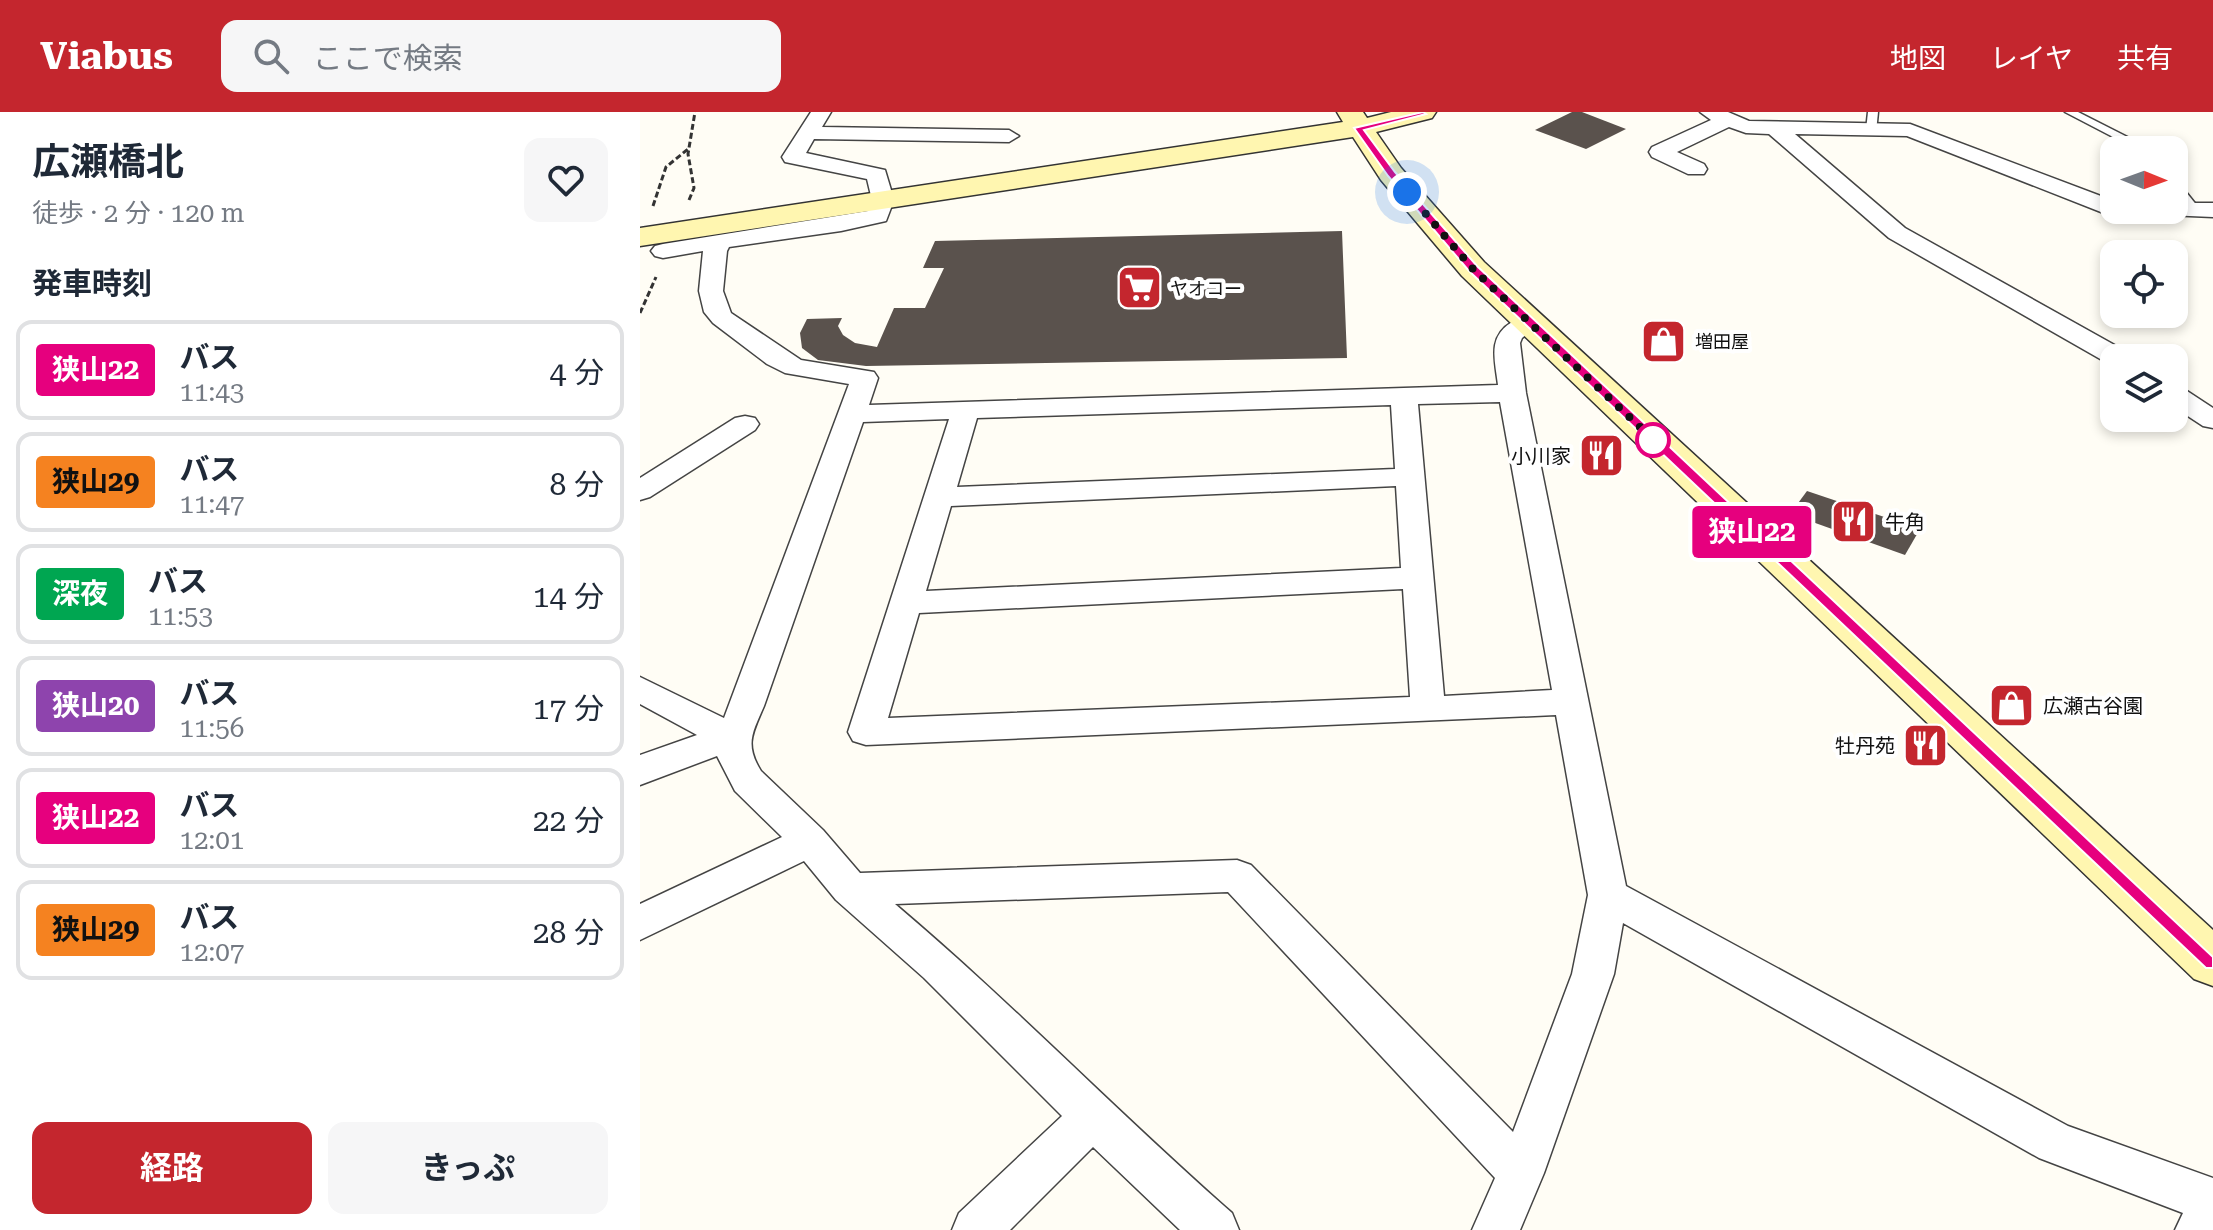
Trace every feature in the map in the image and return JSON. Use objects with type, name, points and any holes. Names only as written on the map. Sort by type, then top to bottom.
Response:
[{"type":"main road","points":[[651,244],[883,200],[1354,120],[1423,112]]},
{"type":"main road","points":[[1354,120],[1437,228],[1528,323],[2213,963]]},
{"type":"street","points":[[651,244],[721,241],[878,216],[883,200],[877,175],[793,157],[821,112]]},
{"type":"street","points":[[1696,169],[1660,152],[1720,114],[1746,127],[1872,121],[1910,130],[2100,204]]},
{"type":"street","points":[[1775,128],[1897,233],[2100,348]]},
{"type":"street","points":[[808,133],[1009,136]]},
{"type":"street","points":[[721,241],[712,272],[711,291],[717,312],[776,358],[794,367],[865,378],[747,706],[732,738],[736,762],[748,781],[810,841],[850,889],[939,966],[1215,1230]]},
{"type":"street","points":[[1496,1230],[1521,1173],[1593,974],[1608,895],[1512,393],[1507,343],[1510,334],[1528,323]]},
{"type":"street","points":[[852,414],[1512,393]]},
{"type":"street","points":[[1404,398],[1428,709]]},
{"type":"street","points":[[2188,404],[2213,420]]},
{"type":"street","points":[[965,412],[866,732],[1569,702]]},
{"type":"street","points":[[640,491],[745,424]]},
{"type":"street","points":[[939,497],[1409,477]]},
{"type":"street","points":[[906,603],[1418,578]]},
{"type":"street","points":[[640,689],[732,738]]},
{"type":"street","points":[[640,771],[668,758],[732,738]]},
{"type":"street","points":[[640,923],[810,841]]},
{"type":"street","points":[[850,889],[1237,876],[1521,1173]]},
{"type":"street","points":[[1608,895],[2055,1143],[2213,1201]]},
{"type":"street","points":[[976,1230],[1093,1116]]},
{"type":"street","points":[[2199,1230],[2213,1213]]},
{"type":"lane","points":[[2070,112],[2119,136]]},
{"type":"path","points":[[685,209],[694,188],[689,148],[695,112]]},
{"type":"path","points":[[652,210],[666,167],[689,148]]},
{"type":"building","points":[[1572,112],[1582,112],[1626,129],[1586,149],[1535,130]]},
{"type":"building","name":"ヤオコー","points":[[1342,231],[1347,358],[866,366],[818,360],[802,348],[800,333],[807,319],[842,318],[838,326],[843,335],[855,343],[877,347],[894,308],[925,308],[944,268],[923,268],[935,241]]},
{"type":"building","name":"牛角","points":[[1807,491],[1920,529],[1905,555],[1790,514]]},
{"type":"bus line","name":"狭山22","points":[[1423,112],[1359,128],[1391,174],[1473,269],[2213,963]]},
{"type":"place","name":"ヤオコー","points":[[1139,288]]},
{"type":"place","name":"増田屋","points":[[1664,341]]},
{"type":"place","name":"小川家","points":[[1602,456]]},
{"type":"place","name":"牛角","points":[[1854,522]]},
{"type":"place","name":"広瀬古谷園","points":[[2012,706]]},
{"type":"place","name":"牡丹苑","points":[[1926,746]]},
{"type":"route","points":[[1407,192],[1473,269],[1661,447],[1653,440]]}]
